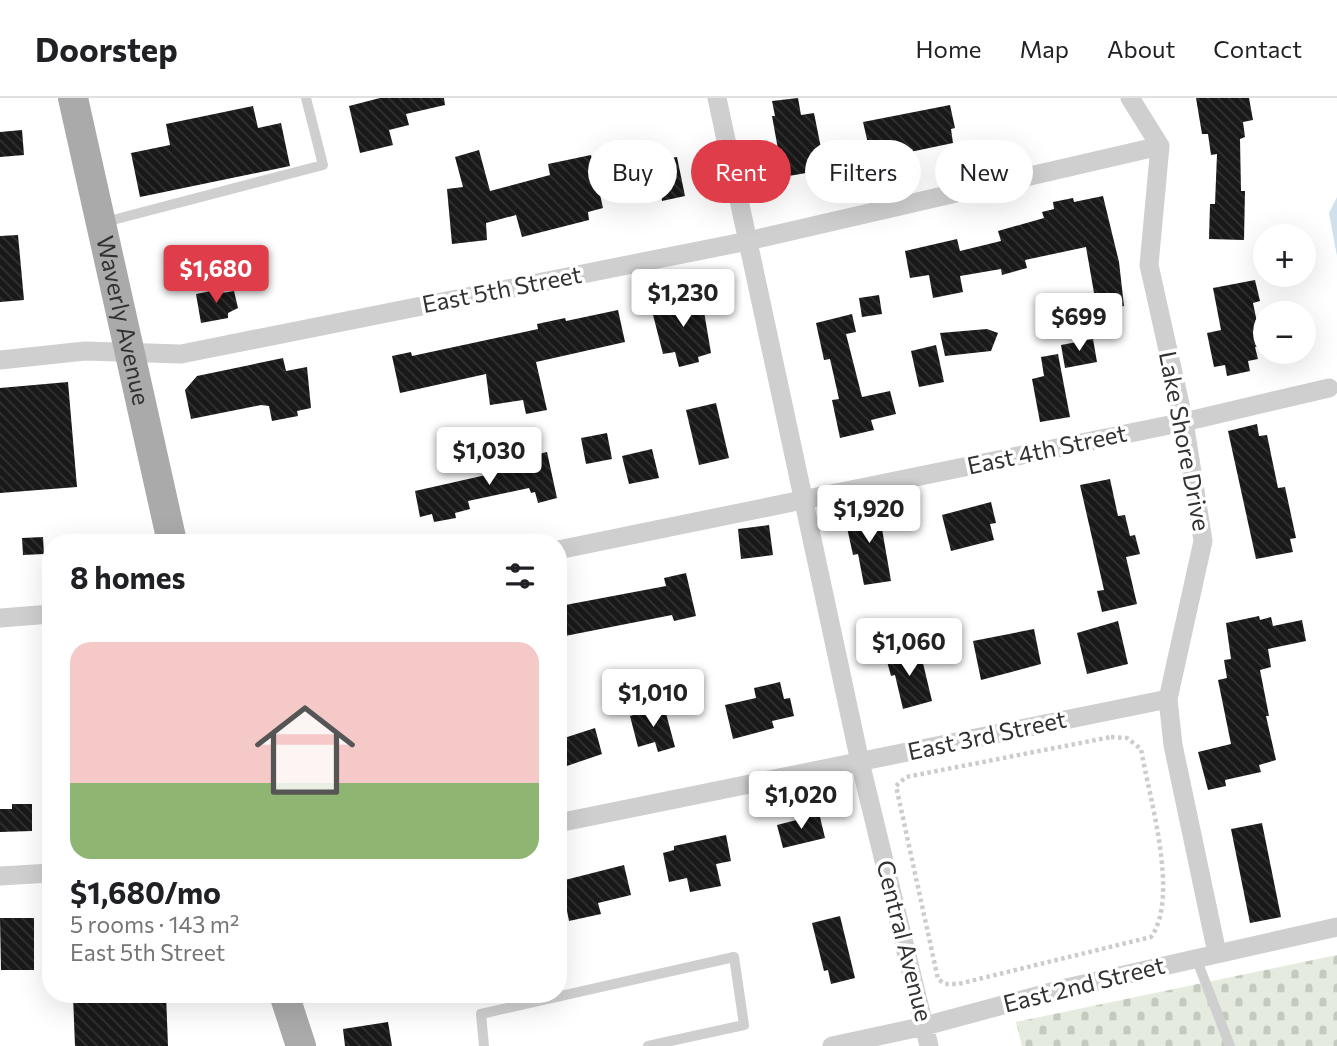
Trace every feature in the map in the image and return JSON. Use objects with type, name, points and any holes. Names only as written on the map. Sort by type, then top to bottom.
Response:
[{"type":"main road","name":"Waverly Avenue","points":[[73,98],[170,534]]},
{"type":"main road","points":[[288,1003],[301,1046]]},
{"type":"street","name":"Central Avenue","points":[[716,98],[860,762],[929,1046]]},
{"type":"street","points":[[1130,98],[1160,146]]},
{"type":"street","name":"East 5th Street","points":[[0,360],[85,351],[181,354],[748,241],[1160,146]]},
{"type":"street","name":"Lake Shore Drive","points":[[1160,146],[1149,265],[1184,422],[1203,541],[1168,699],[1178,770],[1217,953]]},
{"type":"street","name":"East 4th Street","points":[[567,548],[1184,422],[1329,388]]},
{"type":"street","points":[[0,618],[42,615]]},
{"type":"street","name":"East 3rd Street","points":[[567,821],[1168,699]]},
{"type":"street","points":[[0,876],[42,874]]},
{"type":"street","name":"East 2nd Street","points":[[832,1046],[925,1026],[1217,953],[1337,928]]},
{"type":"lane","points":[[102,223],[323,165],[306,98]]},
{"type":"lane","points":[[567,995],[734,957],[744,1025],[695,1041],[648,1046]]},
{"type":"lane","points":[[1196,958],[1230,1046]]},
{"type":"lane","points":[[484,1046],[481,1014],[530,1003]]},
{"type":"path","points":[[1111,737],[1127,738],[1140,749],[1165,874],[1160,925],[1151,937],[1058,959],[958,984],[945,984],[938,979],[898,799],[896,786],[906,776],[1111,737]]},
{"type":"green space","points":[[1337,955],[1337,1046],[1022,1046],[1016,1022]]},
{"type":"water","points":[[1337,197],[1337,256],[1329,213]]},
{"type":"building","points":[[380,98],[444,98],[445,105],[406,114],[409,125],[389,130],[393,145],[360,153],[349,106]]},
{"type":"building","points":[[798,98],[801,115],[814,113],[819,140],[805,140],[805,173],[791,176],[791,140],[776,140],[772,101]]},
{"type":"building","points":[[1196,98],[1249,98],[1253,120],[1243,122],[1245,137],[1240,139],[1241,191],[1245,191],[1244,240],[1209,239],[1210,204],[1215,204],[1217,154],[1211,155],[1208,134],[1202,134]]},
{"type":"building","points":[[950,105],[955,128],[951,129],[953,140],[935,140],[935,147],[921,150],[921,140],[867,140],[863,122]]},
{"type":"building","points":[[253,106],[258,128],[281,123],[290,166],[140,197],[131,153],[170,145],[166,124]]},
{"type":"building","points":[[22,130],[24,155],[0,157],[0,132]]},
{"type":"building","points":[[479,150],[490,191],[550,175],[548,164],[588,156],[588,203],[602,203],[603,208],[588,212],[589,220],[522,237],[516,215],[486,223],[487,240],[452,244],[447,189],[463,187],[455,157]]},
{"type":"building","points":[[677,157],[685,196],[677,198]]},
{"type":"building","points":[[1103,196],[1119,262],[1124,306],[1097,310],[1086,247],[1025,260],[1027,268],[1002,275],[1001,269],[960,276],[963,292],[933,298],[929,275],[910,278],[905,251],[957,239],[960,251],[1001,241],[998,231],[1044,218],[1042,212],[1054,209],[1053,202],[1073,198],[1074,202]]},
{"type":"building","points":[[18,235],[24,300],[0,302],[0,236]]},
{"type":"building","points":[[1253,280],[1253,287],[1257,287],[1260,301],[1253,301],[1253,360],[1248,361],[1250,371],[1227,376],[1225,365],[1214,367],[1207,333],[1221,330],[1213,288]]},
{"type":"building","points":[[221,289],[222,293],[234,291],[238,308],[228,313],[228,318],[201,323],[196,294]]},
{"type":"building","points":[[701,294],[711,353],[698,357],[699,362],[679,367],[675,352],[663,354],[651,307]]},
{"type":"building","points":[[879,295],[882,314],[862,317],[859,298]]},
{"type":"building","points":[[618,310],[625,342],[536,362],[547,410],[526,414],[523,400],[490,405],[486,374],[400,393],[392,356],[411,352],[412,356],[538,329],[537,324]]},
{"type":"building","points":[[852,314],[856,332],[846,334],[862,397],[890,391],[896,414],[871,420],[874,430],[840,438],[832,400],[839,399],[830,359],[824,360],[816,323]]},
{"type":"building","points":[[987,329],[998,333],[991,351],[945,356],[940,333]]},
{"type":"building","points":[[1093,339],[1097,362],[1065,368],[1061,345]]},
{"type":"building","points":[[936,345],[944,382],[919,387],[911,351]]},
{"type":"building","points":[[1058,354],[1070,417],[1040,422],[1032,379],[1044,376],[1041,357]]},
{"type":"building","points":[[283,358],[286,371],[307,367],[311,408],[297,411],[298,416],[272,421],[269,406],[261,405],[191,419],[185,390],[197,376]]},
{"type":"building","points":[[68,382],[77,487],[0,493],[0,388]]},
{"type":"building","points":[[716,403],[729,458],[699,465],[686,410]]},
{"type":"building","points":[[1257,424],[1259,436],[1267,435],[1278,488],[1285,487],[1296,538],[1290,539],[1293,552],[1256,559],[1228,431]]},
{"type":"building","points":[[607,433],[612,459],[586,464],[581,438]]},
{"type":"building","points":[[652,449],[659,478],[629,484],[622,456]]},
{"type":"building","points":[[547,452],[557,498],[538,503],[535,492],[531,493],[529,488],[468,501],[470,509],[455,513],[456,518],[434,522],[432,514],[420,517],[415,491],[486,475],[484,466]]},
{"type":"building","points":[[1110,479],[1118,516],[1125,515],[1130,536],[1135,535],[1140,554],[1126,557],[1137,604],[1102,612],[1097,591],[1104,590],[1080,485]]},
{"type":"building","points":[[991,502],[996,523],[990,524],[994,540],[951,551],[942,515]]},
{"type":"building","points":[[878,506],[891,581],[864,585],[858,554],[853,555],[844,514]]},
{"type":"building","points":[[769,525],[773,555],[741,559],[738,529]]},
{"type":"building","points":[[42,537],[42,554],[23,555],[22,538]]},
{"type":"building","points":[[686,573],[696,616],[674,621],[672,615],[567,636],[567,605],[666,586],[664,578]]},
{"type":"building","points":[[1259,616],[1260,620],[1271,617],[1273,626],[1302,620],[1306,641],[1268,649],[1271,667],[1260,670],[1269,716],[1266,716],[1276,760],[1259,765],[1261,772],[1225,780],[1226,786],[1208,790],[1198,752],[1231,744],[1218,680],[1227,678],[1224,660],[1231,659],[1226,623]]},
{"type":"building","points":[[1118,621],[1128,664],[1087,674],[1077,633]]},
{"type":"building","points":[[1034,629],[1041,664],[981,680],[973,641]]},
{"type":"building","points":[[910,648],[913,661],[922,659],[932,701],[903,709],[895,675],[891,676],[885,654]]},
{"type":"building","points":[[780,682],[784,699],[790,698],[794,716],[772,721],[774,728],[733,739],[725,705],[756,698],[754,688]]},
{"type":"building","points":[[664,706],[675,747],[658,752],[655,742],[638,747],[630,716]]},
{"type":"building","points":[[595,728],[602,754],[567,766],[567,737]]},
{"type":"building","points":[[12,804],[32,804],[32,831],[0,832],[0,809],[12,809]]},
{"type":"building","points":[[812,816],[820,817],[825,838],[783,848],[777,825]]},
{"type":"building","points":[[1262,823],[1281,917],[1250,923],[1231,829]]},
{"type":"building","points":[[726,835],[731,861],[716,864],[721,886],[690,892],[687,878],[669,882],[663,853],[674,850],[674,846]]},
{"type":"building","points":[[624,865],[631,895],[598,903],[601,914],[569,921],[567,879]]},
{"type":"building","points":[[840,916],[855,978],[831,984],[828,970],[824,971],[812,923]]},
{"type":"building","points":[[0,918],[34,918],[34,970],[1,970]]},
{"type":"building","points":[[73,1003],[166,1003],[168,1046],[75,1046]]},
{"type":"building","points":[[388,1022],[392,1046],[345,1046],[343,1029]]}]
